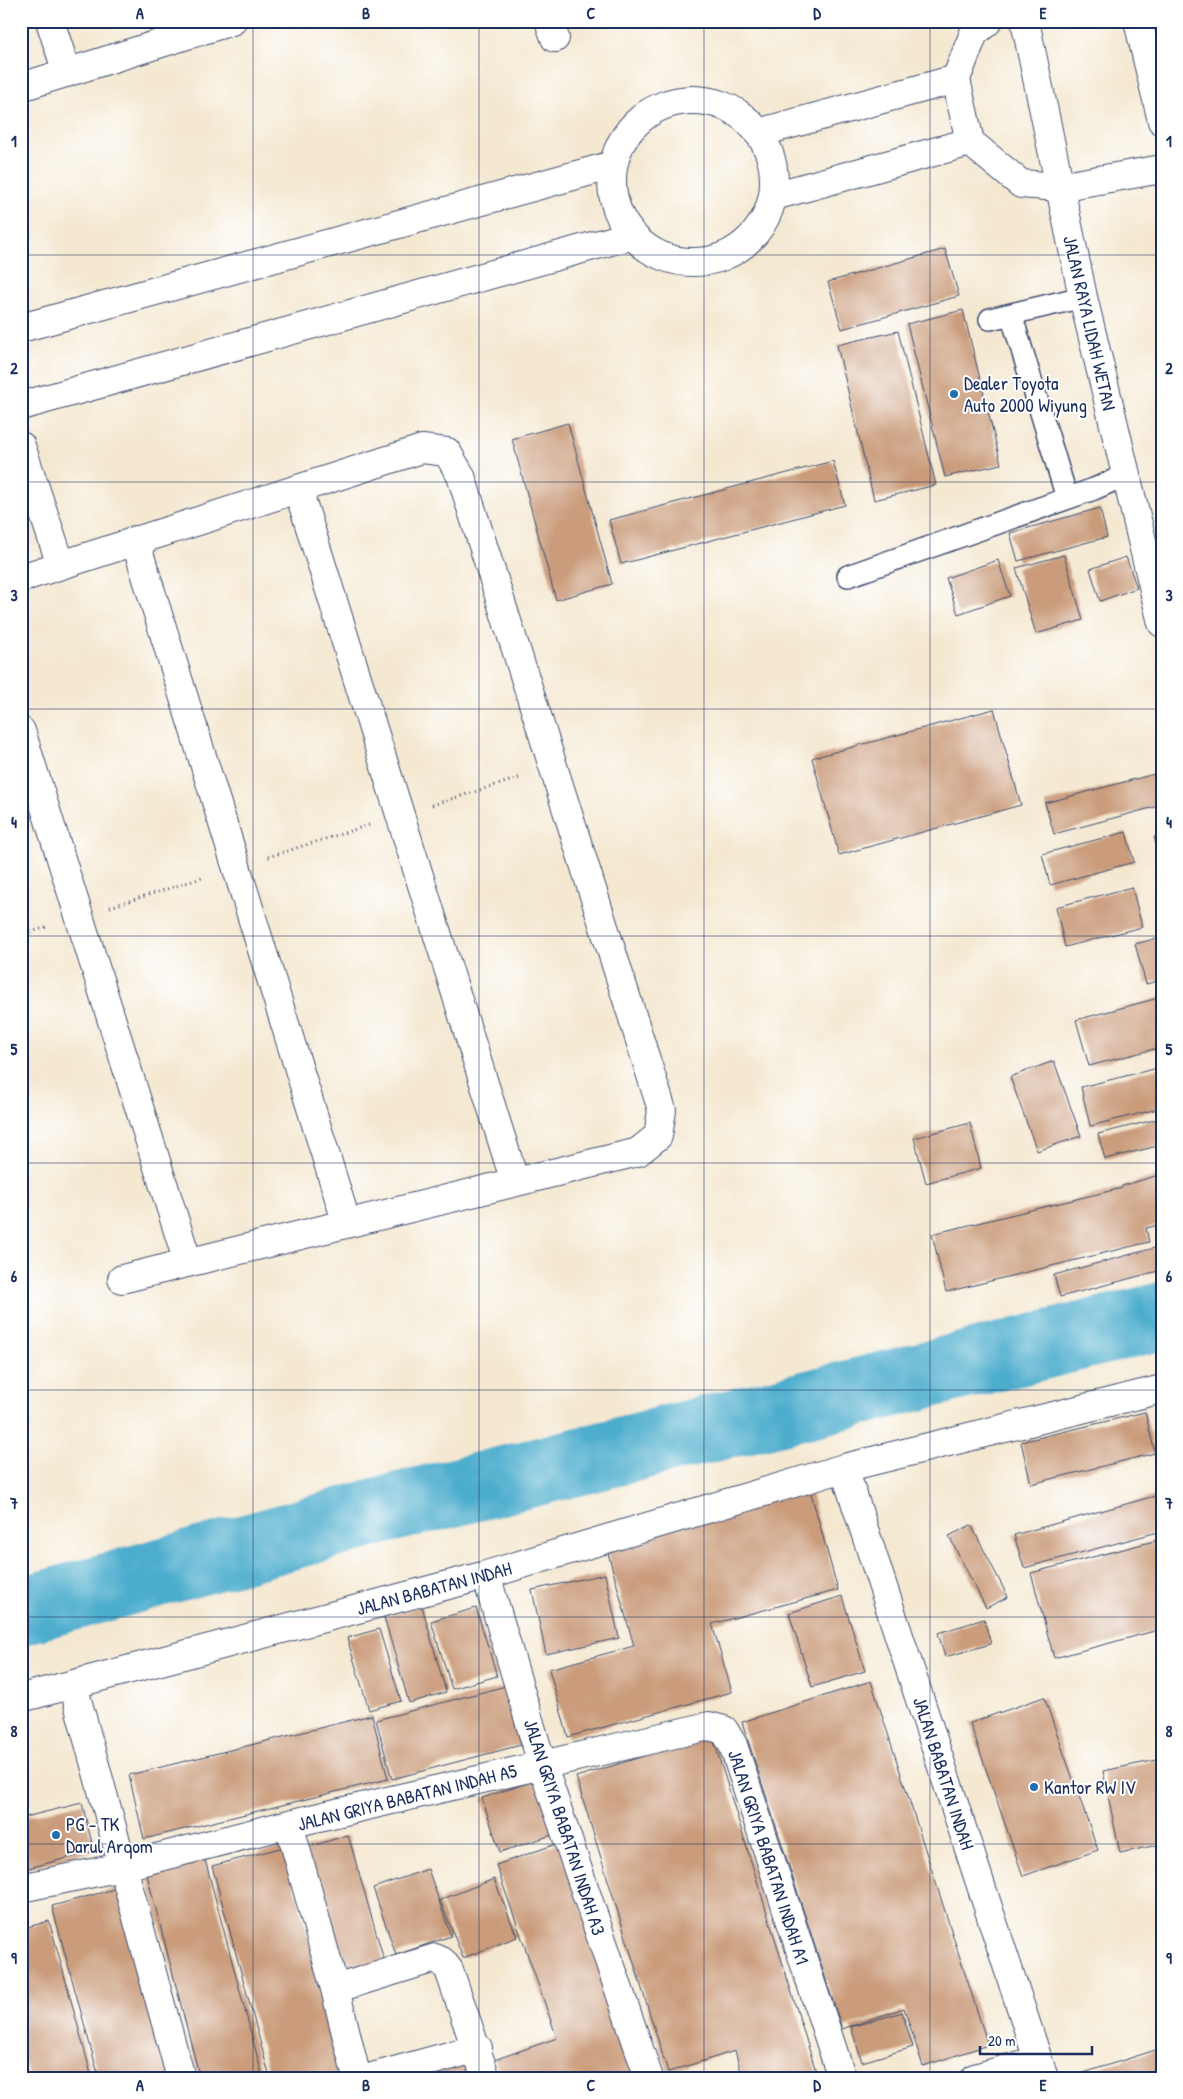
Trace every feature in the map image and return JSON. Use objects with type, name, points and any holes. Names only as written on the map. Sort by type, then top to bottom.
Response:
[{"type":"street","points":[[50,21],[67,73]]},
{"type":"street","points":[[988,21],[974,33],[956,80],[970,142],[1021,184],[1058,187],[1162,169]]},
{"type":"street","name":"JALAN RAYA LIDAH WETAN","points":[[1025,21],[1058,187],[1083,297],[1162,623]]},
{"type":"street","points":[[1138,21],[1162,121]]},
{"type":"street","points":[[21,87],[222,23]]},
{"type":"street","points":[[758,133],[956,80]]},
{"type":"street","points":[[707,101],[736,112],[758,133],[772,163],[774,196],[760,229],[732,254],[698,263],[662,257],[632,235],[614,203],[613,165],[625,136],[647,114],[675,102],[707,101]]},
{"type":"street","points":[[774,196],[970,142]]},
{"type":"street","points":[[21,328],[613,165]]},
{"type":"street","points":[[21,406],[632,235]]},
{"type":"street","points":[[21,446],[61,564]]},
{"type":"street","points":[[21,578],[422,449],[447,452],[461,476],[662,1110],[658,1136],[638,1152],[122,1279]]},
{"type":"street","points":[[298,489],[515,1182]]},
{"type":"street","points":[[135,540],[347,1224]]},
{"type":"street","points":[[21,731],[188,1263]]},
{"type":"street","name":"JALAN BABATAN INDAH","points":[[21,1698],[486,1574],[844,1468],[1162,1389]]},
{"type":"street","name":"JALAN BABATAN INDAH","points":[[844,1468],[1041,2069]]},
{"type":"street","name":"JALAN GRIYA BABATAN INDAH A3","points":[[486,1574],[542,1764],[648,2078]]},
{"type":"street","points":[[73,1685],[121,1867],[181,2078]]},
{"type":"street","name":"JALAN GRIYA BABATAN INDAH A1","points":[[542,1764],[709,1726],[724,1730],[733,1745],[842,2078]]},
{"type":"street","name":"JALAN GRIYA BABATAN INDAH A5","points":[[362,2078],[355,2070],[336,1989],[289,1824],[542,1764]]},
{"type":"street","points":[[21,1888],[121,1867],[289,1824]]},
{"type":"street","points":[[336,1989],[435,1958],[442,1961],[449,1970],[478,2048],[486,2078]]},
{"type":"street","points":[[369,2078],[478,2048]]},
{"type":"street","points":[[975,2078],[1041,2069]]},
{"type":"lane","points":[[990,319],[1083,297]]},
{"type":"lane","points":[[1011,314],[1067,498]]},
{"type":"lane","points":[[848,576],[1126,475]]},
{"type":"path","points":[[21,935],[553,767]]},
{"type":"building","points":[[945,249],[959,296],[842,329],[828,282]]},
{"type":"building","name":"Dealer Toyota Auto 2000 Wiyung","points":[[963,310],[1001,464],[945,477],[907,324]]},
{"type":"building","points":[[898,331],[936,485],[874,500],[837,345]]},
{"type":"building","points":[[568,423],[612,584],[556,600],[512,439]]},
{"type":"building","points":[[833,461],[845,505],[621,564],[609,520]]},
{"type":"building","points":[[1100,508],[1107,537],[1018,561],[1010,533]]},
{"type":"building","points":[[1064,555],[1083,620],[1036,634],[1016,568]]},
{"type":"building","points":[[1126,557],[1137,588],[1100,601],[1090,569]]},
{"type":"building","points":[[998,560],[1010,596],[958,614],[946,578]]},
{"type":"building","points":[[994,709],[1021,805],[839,855],[812,758]]},
{"type":"building","points":[[1162,772],[1162,805],[1054,834],[1045,803]]},
{"type":"building","points":[[1126,832],[1134,862],[1050,885],[1042,854]]},
{"type":"building","points":[[1162,835],[1162,865],[1161,865],[1154,837]]},
{"type":"building","points":[[1132,887],[1142,927],[1065,947],[1056,907]]},
{"type":"building","points":[[1162,937],[1162,980],[1146,984],[1135,944]]},
{"type":"building","points":[[1162,997],[1162,1047],[1089,1066],[1076,1020]]},
{"type":"building","points":[[1054,1061],[1081,1136],[1037,1151],[1010,1077]]},
{"type":"building","points":[[1162,1067],[1162,1108],[1090,1126],[1081,1087]]},
{"type":"building","points":[[1162,1118],[1162,1145],[1105,1159],[1098,1134]]},
{"type":"building","points":[[970,1123],[981,1168],[926,1183],[914,1138]]},
{"type":"building","points":[[1162,1174],[1162,1224],[1146,1228],[1149,1242],[946,1292],[932,1234],[1122,1188],[1122,1186]]},
{"type":"building","points":[[1162,1246],[1162,1270],[1060,1297],[1054,1275]]},
{"type":"building","points":[[1145,1412],[1155,1453],[1031,1484],[1021,1442]]},
{"type":"building","points":[[810,1490],[838,1590],[712,1624],[732,1692],[568,1737],[549,1669],[634,1646],[606,1546]]},
{"type":"building","points":[[1162,1494],[1162,1531],[1024,1568],[1014,1535]]},
{"type":"building","points":[[971,1525],[1008,1597],[986,1608],[949,1536]]},
{"type":"building","points":[[1162,1539],[1162,1629],[1054,1658],[1031,1573]]},
{"type":"building","points":[[605,1574],[619,1638],[546,1654],[532,1590]]},
{"type":"building","points":[[842,1596],[865,1671],[812,1687],[789,1613]]},
{"type":"building","points":[[422,1606],[446,1692],[409,1703],[384,1617]]},
{"type":"building","points":[[476,1608],[497,1676],[452,1689],[431,1621]]},
{"type":"building","points":[[984,1619],[991,1644],[945,1657],[938,1633]]},
{"type":"building","points":[[379,1629],[401,1701],[369,1710],[347,1638]]},
{"type":"building","points":[[871,1681],[988,2045],[923,2066],[904,2008],[842,2029],[742,1722]]},
{"type":"building","points":[[506,1686],[521,1745],[392,1779],[376,1720]]},
{"type":"building","name":"Kantor RW IV","points":[[1044,1697],[1098,1850],[1023,1876],[970,1723]]},
{"type":"building","points":[[372,1715],[388,1779],[144,1839],[129,1775]]},
{"type":"building","points":[[712,1735],[818,2078],[743,2078],[735,2051],[668,2072],[597,1845],[576,1777]]},
{"type":"building","points":[[1162,1759],[1162,1844],[1120,1853],[1103,1771]]},
{"type":"building","points":[[537,1780],[555,1834],[500,1852],[482,1798]]},
{"type":"building","name":"PG - TK Darul Arqom","points":[[82,1803],[94,1851],[21,1870],[21,1818]]},
{"type":"building","points":[[348,1835],[386,1967],[343,1980],[305,1848]]},
{"type":"building","points":[[559,1843],[639,2073],[624,2078],[501,2078],[494,2060],[557,2038],[496,1865]]},
{"type":"building","points":[[284,1847],[346,2078],[270,2078],[212,1866]]},
{"type":"building","points":[[203,1852],[263,2078],[200,2078],[145,1867]]},
{"type":"building","points":[[428,1869],[451,1936],[396,1955],[373,1888]]},
{"type":"building","points":[[494,1879],[517,1937],[463,1958],[440,1900]]},
{"type":"building","points":[[122,1887],[174,2078],[99,2078],[52,1906]]},
{"type":"building","points":[[49,1921],[92,2078],[29,2078],[21,2050],[21,1929]]},
{"type":"building","points":[[902,2012],[913,2047],[862,2062],[851,2027]]},
{"type":"building","points":[[1162,2048],[1162,2078],[1085,2078],[1083,2073]]},
{"type":"building","points":[[465,2059],[470,2078],[397,2078]]},
{"type":"waterway","points":[[21,1611],[380,1511],[1162,1316]]},
{"type":"place","name":"Dealer Toyota Auto 2000 Wiyung","points":[[954,394]]},
{"type":"place","name":"Kantor RW IV","points":[[1034,1787]]},
{"type":"place","name":"PG - TK Darul Arqom","points":[[56,1835]]}]
